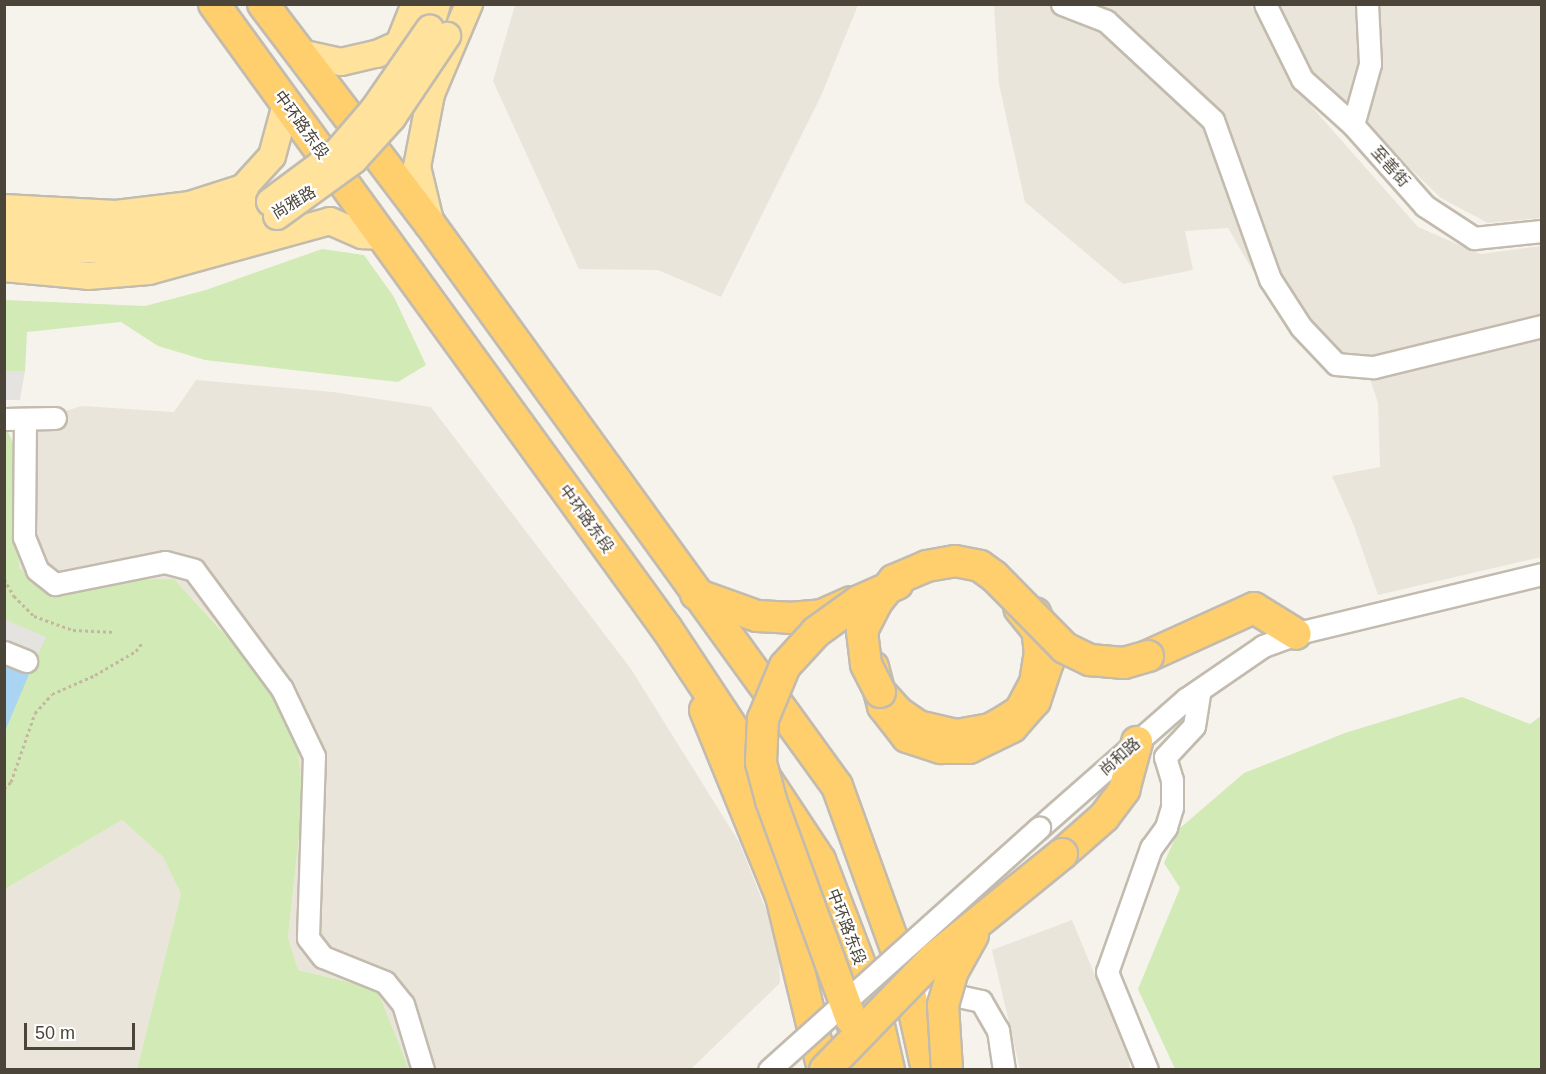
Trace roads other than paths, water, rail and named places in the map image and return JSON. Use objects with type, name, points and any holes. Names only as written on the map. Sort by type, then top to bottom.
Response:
[{"type":"highway","name":"中环路东段","points":[[214,4],[682,652],[820,860],[873,999],[889,1070]]},
{"type":"highway","points":[[263,4],[430,224],[837,786],[881,870],[932,996],[956,1070]]},
{"type":"highway","points":[[696,594],[756,616],[822,615],[924,560],[955,556],[990,565],[1010,578],[1030,600],[1046,639],[1048,662],[1035,701],[1012,727],[969,748],[940,748],[907,737],[883,706],[873,669],[872,645],[880,609],[897,584]]},
{"type":"highway","points":[[867,1070],[851,1019],[771,800],[761,762],[764,719],[785,666],[816,632],[859,600],[897,584],[931,572],[960,572],[984,577],[1037,630],[1040,653],[1035,683],[1020,711],[990,729],[957,735],[918,726],[898,713],[880,692],[866,663],[862,631],[876,603],[894,580],[927,566],[955,561],[980,566],[1013,592],[1065,648],[1090,660],[1124,663],[1148,656],[1254,608],[1296,634]]},
{"type":"highway","points":[[682,652],[780,896],[824,1070]]},
{"type":"highway","points":[[824,1070],[934,958],[1104,817],[1124,790],[1137,742]]},
{"type":"highway","points":[[837,786],[907,979],[927,1070]]},
{"type":"highway","points":[[947,1070],[943,1005],[957,962],[988,914]]},
{"type":"main road","points":[[300,53],[340,62],[377,54],[399,44],[416,4]]},
{"type":"main road","name":"尚雅路","points":[[4,243],[33,250],[183,248],[273,209],[337,153],[374,109],[438,23],[458,4]]},
{"type":"main road","points":[[430,224],[417,167],[431,94],[469,4]]},
{"type":"main road","points":[[4,208],[116,214],[190,205],[243,188],[272,156],[286,104]]},
{"type":"main road","name":"尚雅路","points":[[4,223],[36,230],[158,228],[273,209]]},
{"type":"main road","points":[[4,268],[88,276],[149,271],[330,221],[362,235],[382,236]]},
{"type":"street","points":[[1062,4],[1106,21],[1213,120],[1270,279],[1301,327],[1336,364],[1374,367],[1542,326]]},
{"type":"street","name":"至善街","points":[[1265,4],[1302,79],[1353,125],[1425,206],[1474,238],[1542,231]]},
{"type":"street","points":[[1353,125],[1370,64],[1367,4]]},
{"type":"street","points":[[56,418],[15,419],[24,537],[37,570],[55,584],[165,562],[194,570],[282,689],[314,756],[308,938],[322,957],[385,982],[403,1004],[423,1070]]},
{"type":"street","name":"尚和路","points":[[769,1070],[1137,742],[1200,690],[1263,646],[1296,634],[1542,574]]},
{"type":"street","points":[[4,652],[26,661]]},
{"type":"street","points":[[1147,1070],[1107,972],[1151,848],[1166,827],[1172,807],[1172,780],[1165,757],[1194,726],[1200,690]]},
{"type":"street","points":[[932,996],[940,992],[981,1001],[998,1030],[1004,1070]]},
{"type":"water","points":[[5,661],[30,672],[5,731]]}]
